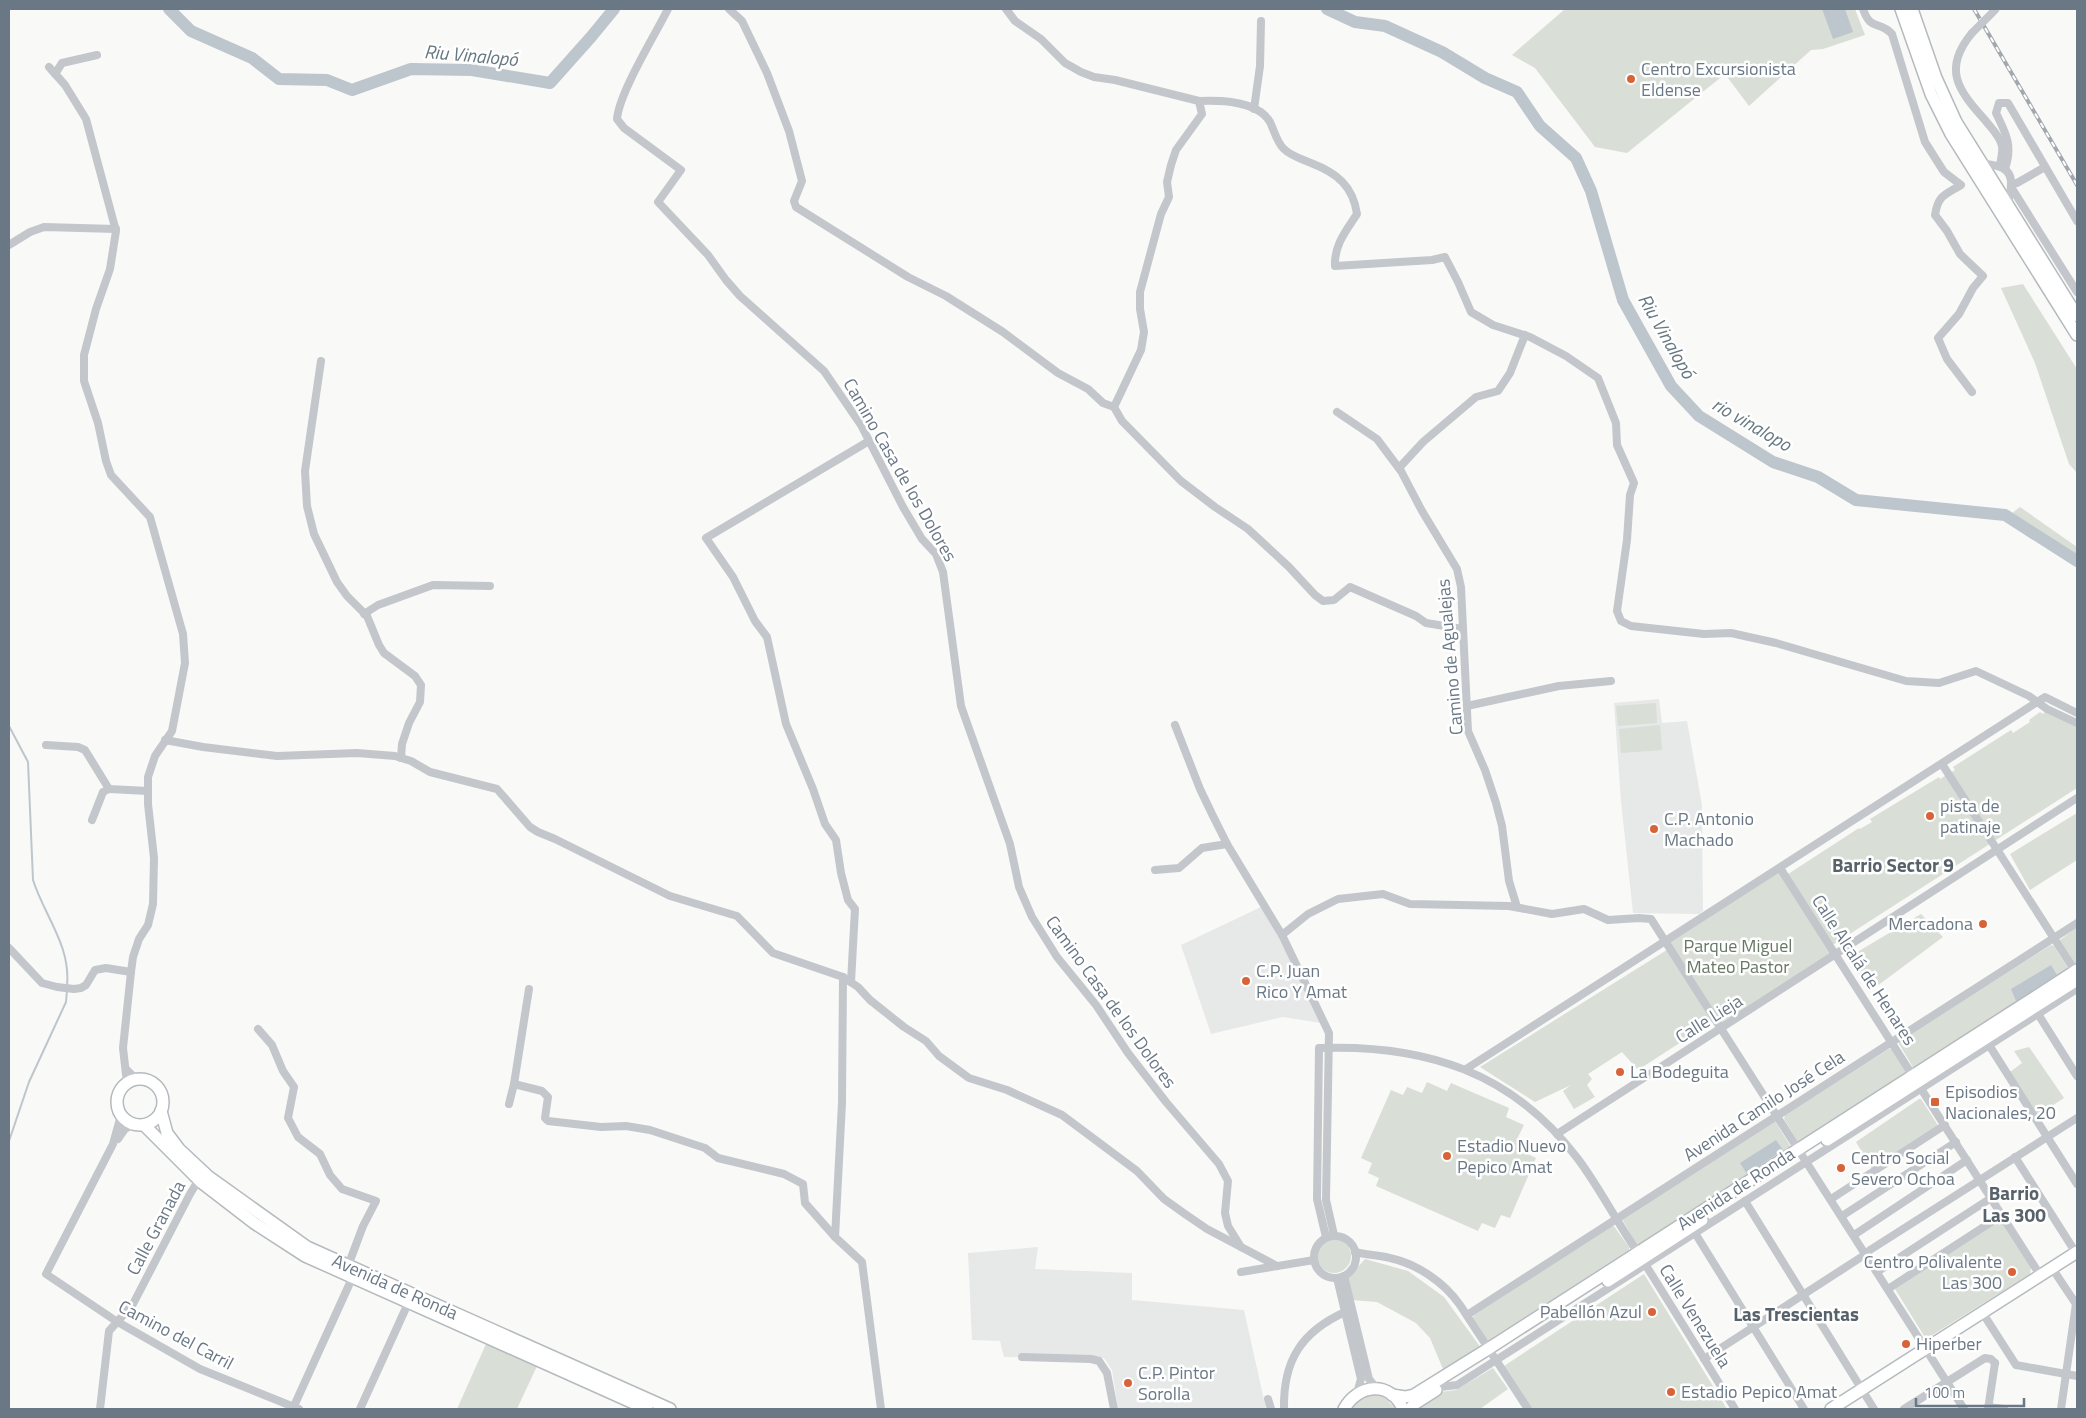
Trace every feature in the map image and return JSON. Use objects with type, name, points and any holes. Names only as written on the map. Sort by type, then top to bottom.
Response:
[{"type":"street","name":"Camino Casa de los Dolores","points":[[668,9],[618,110],[618,119],[624,128],[681,170],[658,202],[708,254],[740,296],[824,371],[869,441],[922,539],[936,554],[943,572],[961,706],[1010,844],[1018,887],[1032,917],[1057,957],[1096,1005],[1128,1053],[1166,1102],[1219,1164],[1228,1181],[1225,1213],[1228,1226],[1241,1247]]},
{"type":"street","points":[[729,9],[742,21],[767,73],[789,131],[802,181],[794,201],[796,207],[908,277],[946,296],[1003,332],[1058,373],[1088,389],[1103,403],[1114,407],[1122,421],[1181,481],[1248,529],[1323,601],[1334,600],[1350,587],[1416,616],[1426,623],[1464,629]]},
{"type":"street","points":[[1006,9],[1015,21],[1041,39],[1065,63],[1080,72],[1199,102],[1227,101],[1254,109],[1268,119],[1283,148],[1294,156],[1314,164],[1343,181],[1355,200],[1357,214],[1339,243],[1335,256],[1336,266],[1432,260],[1444,257],[1458,282],[1471,312],[1494,324],[1526,335],[1566,356],[1598,378],[1616,423],[1617,445],[1634,483],[1630,494],[1627,540],[1617,611],[1621,622],[1631,626],[1704,634],[1730,632],[1843,662],[1893,679],[1906,681],[1939,683],[1976,671],[2023,693],[2077,723]]},
{"type":"street","points":[[1863,9],[1866,19],[1873,25],[1887,28],[1892,34],[1925,142],[1944,172],[1961,186],[1943,194],[1937,204],[1935,215],[1960,254],[1983,276],[1973,288],[1959,314],[1938,338],[1947,359],[1972,392]]},
{"type":"street","points":[[1901,9],[1931,94],[1951,134],[2077,335]]},
{"type":"street","points":[[1912,9],[1945,100],[1956,122],[2077,316]]},
{"type":"street","points":[[1995,10],[1962,45],[1956,59],[1957,78],[1964,97],[1999,137],[2002,148],[2003,167],[2009,174],[2011,186],[2077,292]]},
{"type":"street","points":[[1254,109],[1260,66],[1261,21]]},
{"type":"street","points":[[55,74],[62,63],[97,54]]},
{"type":"street","points":[[49,66],[65,85],[86,119],[116,229],[110,269],[96,309],[84,355],[84,381],[98,423],[111,476],[150,517],[183,634],[185,663],[172,731],[165,740],[148,777],[154,858],[153,904],[148,925],[139,939],[133,957],[123,1048],[123,1060],[131,1081]]},
{"type":"street","points":[[1114,407],[1142,350],[1144,332],[1140,309],[1140,292],[1160,214],[1169,198],[1167,182],[1171,165],[1176,150],[1202,114],[1199,102]]},
{"type":"street","points":[[2003,167],[2010,150],[1996,113],[1999,103],[2008,103],[2077,221]]},
{"type":"street","points":[[2002,125],[2016,116]]},
{"type":"street","points":[[1980,163],[2003,167]]},
{"type":"street","points":[[2008,208],[2008,196],[2011,186],[2045,167]]},
{"type":"street","points":[[9,245],[30,232],[44,227],[116,229]]},
{"type":"street","points":[[1399,468],[1423,442],[1470,402],[1482,394],[1498,391],[1510,373],[1526,335]]},
{"type":"street","points":[[320,361],[314,418],[306,456],[307,506],[314,534],[337,582],[347,596],[367,616],[384,654],[415,676],[420,685],[420,702],[409,722],[402,744],[401,758]]},
{"type":"street","name":"Camino de Agualejas","points":[[1337,412],[1377,439],[1399,468],[1457,569],[1464,629],[1468,731],[1485,770],[1496,803],[1502,826],[1509,882],[1517,907]]},
{"type":"street","points":[[851,982],[855,909],[848,900],[841,873],[836,840],[825,824],[813,789],[786,724],[767,637],[755,621],[733,577],[706,538],[869,441]]},
{"type":"street","points":[[364,614],[378,605],[433,585],[490,586]]},
{"type":"street","points":[[1467,706],[1560,686],[1611,681]]},
{"type":"street","points":[[1466,1069],[2045,698],[2077,713]]},
{"type":"street","points":[[1175,725],[1200,788],[1227,844],[1282,935],[1329,1032],[1330,1042],[1324,1048],[1326,1200],[1330,1236]]},
{"type":"street","points":[[165,740],[203,747],[277,756],[357,753],[401,758],[411,760],[430,772],[497,789],[530,827],[538,832],[555,838],[670,896],[737,916],[773,953],[851,982],[904,1027],[926,1040],[939,1056],[958,1068],[969,1078],[1007,1090],[1062,1115],[1086,1136],[1137,1171],[1164,1199],[1178,1209],[1207,1229],[1278,1266]]},
{"type":"street","points":[[46,745],[78,747],[85,750],[109,788]]},
{"type":"street","points":[[1942,764],[2077,974]]},
{"type":"street","points":[[92,820],[103,792],[109,788],[148,791]]},
{"type":"street","name":"Calle Lieja","points":[[1557,1134],[1837,955],[2077,798]]},
{"type":"street","points":[[1155,870],[1179,868],[1202,848],[1227,844]]},
{"type":"street","name":"Calle Alcalá de Henares","points":[[1780,868],[2040,1275]]},
{"type":"street","points":[[1282,935],[1308,914],[1338,899],[1383,894],[1410,904],[1517,907],[1552,914],[1584,909],[1608,920],[1651,919],[1964,1409]]},
{"type":"street","name":"Avenida Camilo José Cela","points":[[1467,1315],[2077,923]]},
{"type":"street","points":[[9,948],[42,983],[57,987],[74,989],[86,985],[96,970],[113,968],[132,972]]},
{"type":"street","name":"Avenida de Ronda","points":[[1410,1409],[1414,1404],[1440,1387],[1918,1082],[2077,974]]},
{"type":"street","points":[[835,1237],[842,1103],[844,978]]},
{"type":"street","points":[[509,1104],[530,989]]},
{"type":"street","name":"Avenida de Ronda","points":[[1918,1082],[1989,1046],[2077,989]]},
{"type":"street","points":[[2038,1014],[2077,1076]]},
{"type":"street","points":[[258,1029],[272,1045],[283,1071],[294,1087],[288,1118],[295,1132],[320,1154],[330,1175],[342,1190],[376,1201],[363,1226],[352,1271],[297,1408]]},
{"type":"street","points":[[1989,1046],[2077,1184]]},
{"type":"street","name":"Calle Venezuela","points":[[1324,1048],[1378,1049],[1424,1056],[1466,1069],[1508,1093],[1538,1115],[1557,1134],[1578,1160],[1735,1409]]},
{"type":"street","points":[[113,1144],[125,1129],[139,1125],[154,1120],[162,1111],[161,1091],[155,1083],[146,1079],[131,1081],[122,1088],[117,1101],[121,1115],[127,1121],[139,1125]]},
{"type":"street","points":[[514,1084],[542,1091],[546,1094],[548,1097],[545,1118],[548,1121],[601,1127],[626,1126],[650,1130],[705,1148],[718,1158],[784,1174],[802,1184],[805,1203],[835,1237],[862,1262],[881,1409]]},
{"type":"street","name":"Avenida de Ronda","points":[[162,1111],[167,1133],[201,1176]]},
{"type":"street","points":[[113,1144],[121,1115]]},
{"type":"street","points":[[1704,1359],[2077,1118]]},
{"type":"street","name":"Avenida de Ronda","points":[[139,1125],[159,1138],[254,1223],[305,1256],[352,1271],[643,1406],[670,1409]]},
{"type":"street","points":[[1831,1199],[1945,1125]]},
{"type":"street","points":[[1842,1216],[1956,1142]]},
{"type":"street","name":"Camino del Carril","points":[[113,1144],[46,1274],[116,1321],[200,1369],[297,1408]]},
{"type":"street","name":"Avenida de Ronda","points":[[1642,1259],[1694,1233],[1745,1201],[1803,1155]]},
{"type":"street","points":[[1831,1409],[2077,1252],[2015,1158]]},
{"type":"street","points":[[1854,1235],[1967,1160]]},
{"type":"street","name":"Calle Granada","points":[[116,1321],[132,1304],[201,1176]]},
{"type":"street","points":[[1877,1272],[1991,1198]]},
{"type":"street","points":[[1745,1201],[1874,1409]]},
{"type":"street","points":[[1888,1289],[2002,1215]]},
{"type":"street","points":[[1694,1233],[1804,1409]]},
{"type":"street","points":[[1330,1236],[1346,1238],[1351,1242],[1355,1252],[1356,1260],[1354,1267],[1340,1277],[1324,1276],[1314,1260],[1316,1247],[1330,1236]]},
{"type":"street","points":[[1355,1252],[1390,1258],[1417,1268],[1449,1292],[1467,1315],[1528,1409]]},
{"type":"street","points":[[1241,1272],[1314,1260]]},
{"type":"street","points":[[2052,1268],[2077,1304],[2061,1409]]},
{"type":"street","points":[[1340,1277],[1345,1312],[1361,1379],[1357,1393]]},
{"type":"street","points":[[1340,1277],[1369,1379],[1377,1389]]},
{"type":"street","points":[[360,1409],[410,1299]]},
{"type":"street","points":[[1284,1409],[1286,1378],[1292,1361],[1302,1344],[1321,1324],[1345,1312]]},
{"type":"street","points":[[1982,1312],[2016,1365],[2077,1376]]},
{"type":"street","points":[[100,1409],[109,1331],[116,1321]]},
{"type":"street","name":"Avenida de Ronda","points":[[1392,1395],[1405,1397],[1414,1395],[1492,1355]]},
{"type":"street","points":[[1022,1358],[1091,1359],[1099,1361],[1107,1373],[1114,1409]]},
{"type":"street","points":[[1904,1409],[1985,1358],[1991,1359],[1996,1363],[2004,1363],[2011,1358]]},
{"type":"street","points":[[1996,1363],[1988,1408],[2004,1409]]},
{"type":"street","points":[[1344,1409],[1349,1400],[1357,1393],[1367,1389],[1377,1389],[1392,1395],[1403,1409]]},
{"type":"street","points":[[1268,1399],[1270,1409]]},
{"type":"shaded area","points":[[1822,9],[1845,9],[1853,32],[1833,39]]},
{"type":"shaded area","points":[[1659,699],[1662,723],[1687,721],[1702,805],[1703,911],[1699,914],[1633,913],[1621,801],[1614,703]]},
{"type":"shaded area","name":"C.P. Juan Rico Y Amat","points":[[1261,907],[1271,922],[1321,1023],[1283,1017],[1211,1034],[1181,945]]},
{"type":"shaded area","points":[[2051,965],[2057,975],[2016,1001],[2011,989]]},
{"type":"shaded area","points":[[1776,1140],[1783,1150],[1747,1174],[1740,1163]]},
{"type":"shaded area","points":[[1038,1247],[1035,1269],[1132,1273],[1132,1300],[1244,1310],[1266,1409],[1118,1409],[1112,1370],[1104,1358],[1004,1357],[1000,1341],[972,1340],[968,1253]]},
{"type":"green space","name":"Centro Excursionista Eldense","points":[[1565,9],[1855,9],[1865,35],[1823,49],[1811,50],[1749,106],[1725,74],[1627,153],[1595,147],[1535,68],[1512,55]]},
{"type":"green space","points":[[2023,284],[2077,369],[2077,473],[2069,464],[2035,363],[2001,288]]},
{"type":"green space","points":[[2020,507],[2077,547],[2077,558],[2011,514]]},
{"type":"green space","points":[[1656,703],[1657,723],[1618,726],[1616,706]]},
{"type":"green space","name":"Parque Miguel Mateo Pastor","points":[[2047,709],[2077,726],[2077,788],[1831,946],[1837,955],[1721,1029],[1715,1020],[1638,1070],[1622,1052],[1588,1074],[1592,1079],[1587,1085],[1595,1097],[1574,1109],[1563,1091],[1571,1085],[1535,1102],[1480,1067],[1670,948],[1666,941],[1780,868],[1785,876],[1859,828],[1872,822],[1870,819],[1939,777],[1940,779],[1955,770],[1953,767],[2011,730],[2013,733],[2030,722],[2029,720],[2040,712],[2043,714]]},
{"type":"green space","points":[[1660,725],[1662,750],[1621,753],[1619,729]]},
{"type":"green space","points":[[2077,813],[2077,860],[2030,890],[2010,854]]},
{"type":"green space","points":[[1921,914],[1943,937],[1869,992],[1849,957]]},
{"type":"green space","points":[[2077,927],[2077,965],[2060,940]]},
{"type":"green space","points":[[2051,945],[2054,946],[2068,968],[2067,972],[1914,1069],[1898,1042]]},
{"type":"green space","points":[[2029,1047],[2064,1098],[2038,1115],[2010,1072],[2022,1063],[2014,1051]]},
{"type":"green space","points":[[1891,1049],[1907,1073],[1801,1143],[1798,1142],[1784,1119],[1785,1115]]},
{"type":"green space","name":"Estadio Nuevo Pepico Amat","points":[[1427,1082],[1447,1091],[1451,1083],[1509,1108],[1506,1117],[1524,1125],[1518,1137],[1532,1143],[1528,1154],[1536,1158],[1510,1218],[1501,1215],[1495,1228],[1482,1223],[1478,1231],[1376,1186],[1379,1178],[1368,1173],[1372,1163],[1361,1158],[1391,1090],[1403,1095],[1407,1087],[1422,1093]]},
{"type":"green space","points":[[1921,1099],[1939,1127],[1872,1169],[1856,1142]]},
{"type":"green space","points":[[1775,1121],[1791,1147],[1790,1149],[1639,1245],[1636,1244],[1622,1219]]},
{"type":"green space","points":[[1997,1222],[2003,1223],[2031,1267],[2030,1274],[1926,1339],[1895,1289]]},
{"type":"green space","points":[[1613,1225],[1629,1247],[1629,1250],[1488,1341],[1473,1318],[1474,1315]]},
{"type":"green space","points":[[1334,1239],[1346,1244],[1351,1256],[1346,1268],[1334,1273],[1322,1268],[1317,1256],[1322,1244]]},
{"type":"green space","points":[[1365,1259],[1408,1271],[1444,1297],[1481,1348],[1443,1369],[1430,1338],[1416,1323],[1377,1302],[1352,1300],[1348,1278]]},
{"type":"green space","points":[[1644,1274],[1727,1409],[1532,1409],[1504,1366]]},
{"type":"green space","points":[[486,1344],[537,1366],[517,1409],[457,1409]]},
{"type":"green space","points":[[1493,1368],[1508,1389],[1480,1409],[1416,1409],[1440,1392],[1456,1390]]},
{"type":"green space","points":[[1375,1394],[1385,1398],[1396,1409],[1352,1409],[1361,1398]]},
{"type":"waterway","name":"Riu Vinalopó","points":[[169,9],[191,31],[252,58],[279,79],[327,80],[352,90],[411,69],[472,70],[550,83],[614,9]]},
{"type":"waterway","name":"Riu Vinalopó","points":[[1327,9],[1355,22],[1385,26],[1442,52],[1485,78],[1517,92],[1540,126],[1576,158],[1591,191],[1623,300],[1671,386],[1699,416],[1773,462],[1818,477],[1856,500],[2005,515],[2077,561]]},
{"type":"waterway","points":[[9,726],[28,762],[33,880],[61,944],[65,957],[67,985]]},
{"type":"waterway","points":[[9,1141],[29,1082],[66,1002],[67,990]]},
{"type":"railway","points":[[1974,9],[2077,185]]},
{"type":"place","name":"Centro Excursionista Eldense","points":[[1631,79]]},
{"type":"place","name":"pista de patinaje","points":[[1930,816]]},
{"type":"place","name":"C.P. Antonio Machado","points":[[1654,829]]},
{"type":"place","name":"Mercadona","points":[[1983,924]]},
{"type":"place","name":"C.P. Juan Rico Y Amat","points":[[1246,981]]},
{"type":"place","name":"La Bodeguita","points":[[1620,1072]]},
{"type":"place","name":"Episodios Nacionales, 20","points":[[1935,1102]]},
{"type":"place","name":"Estadio Nuevo Pepico Amat","points":[[1447,1156]]},
{"type":"place","name":"Centro Social Severo Ochoa","points":[[1841,1168]]},
{"type":"place","name":"Centro Polivalente Las 300","points":[[2012,1272]]},
{"type":"place","name":"Pabellón Azul","points":[[1652,1312]]},
{"type":"place","name":"Hiperber","points":[[1906,1344]]},
{"type":"place","name":"C.P. Pintor Sorolla","points":[[1128,1383]]},
{"type":"place","name":"Estadio Pepico Amat","points":[[1671,1392]]},
{"type":"district","name":"Barrio Sector 9","points":[[1893,865]]},
{"type":"district","name":"Barrio Las 300","points":[[2014,1204]]},
{"type":"district","name":"Las Trescientas","points":[[1796,1314]]},
{"type":"water label","name":"rio vinalopo","points":[[1752,424]]}]
